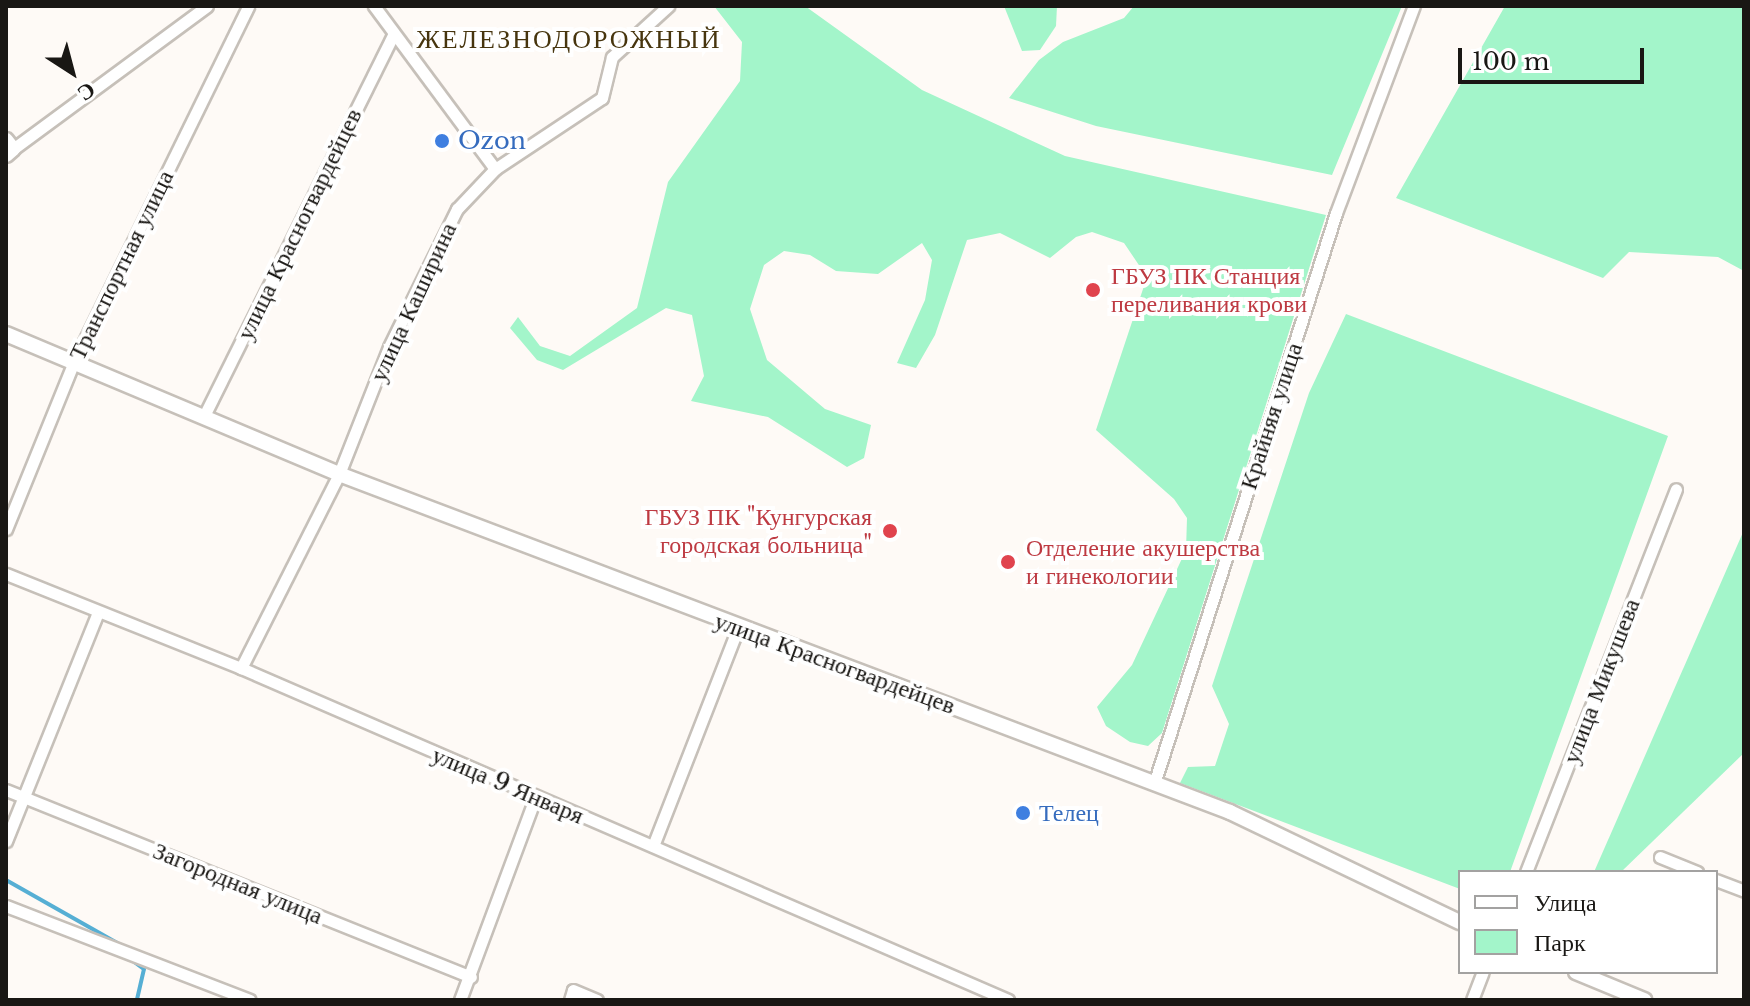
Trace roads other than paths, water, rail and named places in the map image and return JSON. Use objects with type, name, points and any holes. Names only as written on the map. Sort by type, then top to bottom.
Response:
[{"type":"street","points":[[8,148],[207,6]]},
{"type":"street","name":"Транспортная улица","points":[[6,529],[73,364],[248,6]]},
{"type":"street","points":[[374,6],[495,169]]},
{"type":"street","name":"улица Каширина","points":[[241,668],[339,474],[443,233],[457,209],[495,169],[602,98],[612,57],[668,6]]},
{"type":"street","name":"Крайняя улица","points":[[1154,784],[1336,213],[1414,6]]},
{"type":"street","name":"улица Красногвардейцев","points":[[205,414],[394,34]]},
{"type":"street","name":"улица Красногвардейцев","points":[[6,334],[73,364],[205,414],[339,474],[738,628],[1230,812],[1458,921]]},
{"type":"street","name":"улица Микушева","points":[[1527,870],[1676,489]]},
{"type":"street","name":"улица 9 Января","points":[[6,574],[241,668],[1005,1000]]},
{"type":"street","points":[[6,841],[98,612]]},
{"type":"street","points":[[653,846],[738,628]]},
{"type":"street","name":"Загородная улица","points":[[6,790],[471,977]]},
{"type":"street","points":[[460,1000],[535,798]]},
{"type":"street","points":[[1660,857],[1692,870]]},
{"type":"street","points":[[1718,881],[1744,891]]},
{"type":"street","points":[[6,906],[249,1000]]},
{"type":"street","points":[[1472,1000],[1482,974]]},
{"type":"street","points":[[1581,974],[1644,1000]]},
{"type":"street","points":[[572,995],[597,1000]]},
{"type":"waterway","points":[[6,880],[128,949]]},
{"type":"waterway","points":[[130,959],[144,969],[137,1000]]},
{"type":"place","name":"Ozon","points":[[442,141]]},
{"type":"place","name":"ГБУЗ ПК Станция переливания крови","points":[[1093,290]]},
{"type":"place","name":"ГБУЗ ПК \"Кунгурская городская больница\"","points":[[890,531]]},
{"type":"place","name":"Отделение акушерства и гинекологии","points":[[1008,562]]},
{"type":"place","name":"Телец","points":[[1023,813]]},
{"type":"district","name":"ЖЕЛЕЗНОДОРОЖНЫЙ","points":[[569,40]]}]
